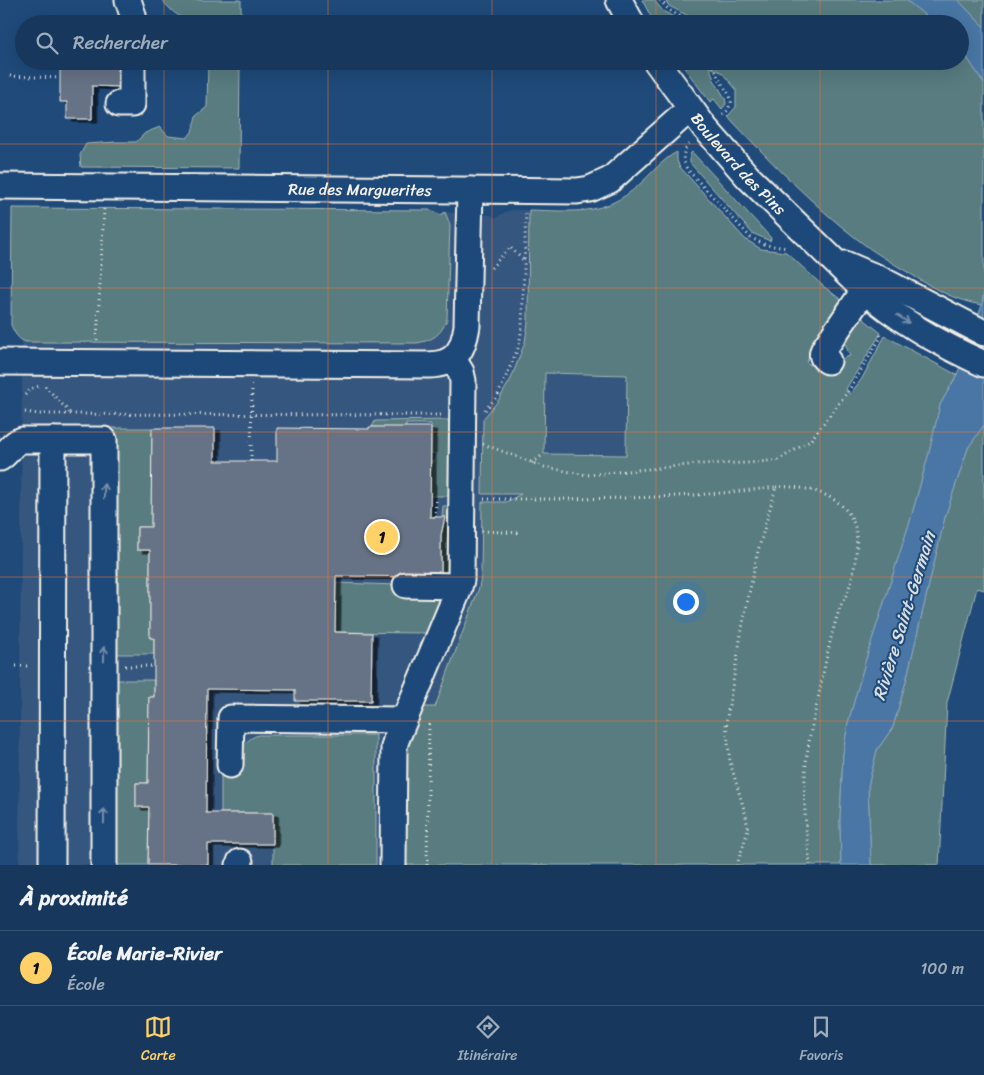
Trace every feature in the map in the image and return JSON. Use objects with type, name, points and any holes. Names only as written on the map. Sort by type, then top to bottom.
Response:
[{"type":"street","points":[[128,0],[133,15]]},
{"type":"street","points":[[619,0],[627,15]]},
{"type":"street","points":[[119,104],[132,104],[132,70]]},
{"type":"street","name":"Boulevard des Pins","points":[[662,70],[714,139],[748,177],[833,258],[869,283],[984,333]]},
{"type":"street","name":"Rue des Marguerites","points":[[0,186],[577,191],[600,186],[620,172],[690,109]]},
{"type":"street","points":[[0,362],[446,364],[459,352],[465,340],[467,326],[470,190]]},
{"type":"street","points":[[828,362],[822,356],[824,349],[869,283]]},
{"type":"street","name":"Boulevard des Pins","points":[[869,283],[876,301],[905,320],[984,364]]},
{"type":"street","points":[[393,865],[394,747],[403,720],[459,586],[461,572],[463,381],[461,372],[453,359]]},
{"type":"street","points":[[52,865],[53,440]]},
{"type":"street","points":[[0,458],[17,441],[104,440],[104,865]]},
{"type":"street","points":[[406,585],[459,586]]},
{"type":"street","points":[[230,765],[231,718],[403,720]]},
{"type":"path","points":[[660,0],[669,10],[678,15]]},
{"type":"path","name":"Boulevard des Pins","points":[[715,70],[731,102],[724,114]]},
{"type":"path","points":[[10,76],[60,78]]},
{"type":"path","name":"Boulevard des Pins","points":[[684,149],[684,163],[751,238],[766,245],[782,246]]},
{"type":"path","points":[[96,342],[104,206]]},
{"type":"path","points":[[480,416],[498,395],[519,346],[522,327],[526,208]]},
{"type":"path","points":[[491,259],[491,268],[510,247],[524,261]]},
{"type":"path","points":[[479,444],[492,447],[532,463],[572,474],[587,475],[698,464],[749,463],[778,460],[810,441],[820,430],[850,390],[881,337],[878,332],[882,327]]},
{"type":"path","points":[[251,461],[253,364]]},
{"type":"path","points":[[25,395],[31,389],[41,385],[46,386],[72,414]]},
{"type":"path","points":[[25,412],[39,414],[450,415]]},
{"type":"path","points":[[532,463],[544,454]]},
{"type":"path","points":[[478,498],[670,497],[788,486],[808,489],[832,499],[842,508],[852,520],[857,539],[856,559],[847,592],[840,607],[825,664],[807,755],[805,802],[810,865]]},
{"type":"path","points":[[738,865],[748,830],[746,816],[730,762],[726,723],[756,560],[776,487]]},
{"type":"path","points":[[478,531],[522,533]]},
{"type":"path","points":[[116,666],[154,666]]},
{"type":"shaded area","points":[[677,152],[679,166],[745,239],[761,249],[786,252],[823,286],[844,302],[806,361],[847,388],[846,391],[868,406],[716,865],[19,865],[22,341],[15,334],[11,325],[12,208],[431,210],[441,215],[445,212],[491,215],[496,218],[511,210],[588,211],[611,204],[627,195],[666,159]]},
{"type":"green space","points":[[162,0],[241,0],[241,15],[177,15]]},
{"type":"green space","points":[[642,0],[654,0],[663,11],[670,15],[650,15]]},
{"type":"green space","points":[[665,0],[906,0],[925,15],[686,15],[669,6]]},
{"type":"green space","points":[[958,0],[984,0],[984,27]]},
{"type":"green space","points":[[969,60],[984,83],[984,290],[982,305],[953,297],[926,283],[863,244],[825,212],[763,154],[728,116],[736,107],[736,89],[721,72],[717,70],[969,70]]},
{"type":"green space","points":[[208,70],[240,70],[239,168],[81,167],[80,155],[86,144],[136,142],[145,133],[160,127],[168,136],[187,138],[192,132],[196,116],[207,107]]},
{"type":"green space","points":[[686,70],[711,70],[714,80],[725,98],[726,104],[722,109],[714,99],[710,102]]},
{"type":"green space","points":[[677,152],[679,166],[745,239],[761,249],[786,252],[823,286],[844,302],[806,362],[824,373],[837,365],[838,360],[850,356],[845,343],[845,333],[855,312],[881,333],[847,387],[846,391],[850,394],[861,380],[885,336],[957,375],[940,405],[911,518],[866,659],[848,723],[843,754],[840,820],[841,865],[405,865],[405,757],[407,745],[422,707],[435,707],[479,588],[481,576],[482,502],[506,502],[521,494],[482,494],[483,419],[498,401],[511,379],[525,342],[528,323],[529,210],[587,210],[613,203],[639,185]],"holes":[[[545,373],[627,375],[626,455],[544,454]]]},
{"type":"green space","points":[[692,152],[771,238],[770,241],[752,233],[690,163],[690,154]]},
{"type":"green space","points":[[12,208],[431,210],[441,215],[445,212],[450,225],[447,319],[436,336],[417,343],[26,342],[19,338],[11,325]]},
{"type":"green space","points":[[449,420],[450,496],[430,496],[431,461],[435,461],[436,454],[431,453],[431,424],[406,424],[406,428],[372,427],[375,421]]},
{"type":"green space","points":[[984,425],[984,590],[977,588],[947,703],[939,865],[871,865],[868,786],[877,750],[893,727],[906,681],[945,517],[968,448]]},
{"type":"green space","points":[[112,428],[152,428],[151,527],[137,527],[137,550],[150,550],[150,638],[154,638],[154,654],[114,654]]},
{"type":"green space","points":[[443,506],[450,506],[449,576],[441,577],[441,535],[444,517],[442,517]]},
{"type":"green space","points":[[336,583],[398,585],[442,597],[426,633],[335,632]]},
{"type":"green space","points":[[114,680],[154,680],[154,697],[149,697],[148,783],[136,783],[136,807],[149,807],[148,865],[113,865]]},
{"type":"green space","points":[[258,735],[376,735],[376,865],[273,865],[273,813],[221,813],[221,773],[240,773],[241,755],[244,745],[247,741]]},
{"type":"water","points":[[906,0],[958,0],[984,27],[984,83],[969,60],[969,15],[925,15]]},
{"type":"water","name":"Rivière Saint-Germain","points":[[984,290],[984,425],[968,448],[945,517],[906,681],[893,727],[877,750],[868,786],[871,865],[841,865],[840,820],[843,754],[848,723],[866,659],[911,518],[940,405],[957,375],[982,305]]},
{"type":"building","points":[[60,70],[120,70],[120,87],[92,86],[92,119],[67,119],[67,102],[60,102]]},
{"type":"building","points":[[369,427],[431,427],[430,517],[445,517],[441,535],[441,577],[336,576],[335,632],[372,633],[371,701],[295,701],[295,690],[207,689],[206,813],[273,813],[273,844],[208,844],[208,865],[148,865],[149,807],[136,807],[136,783],[148,783],[149,697],[154,697],[154,638],[150,638],[150,550],[137,550],[137,527],[151,527],[152,428],[215,428],[215,461],[277,461],[277,428],[369,429]]},
{"type":"place","name":"École Marie-Rivier","points":[[382,537]]}]
